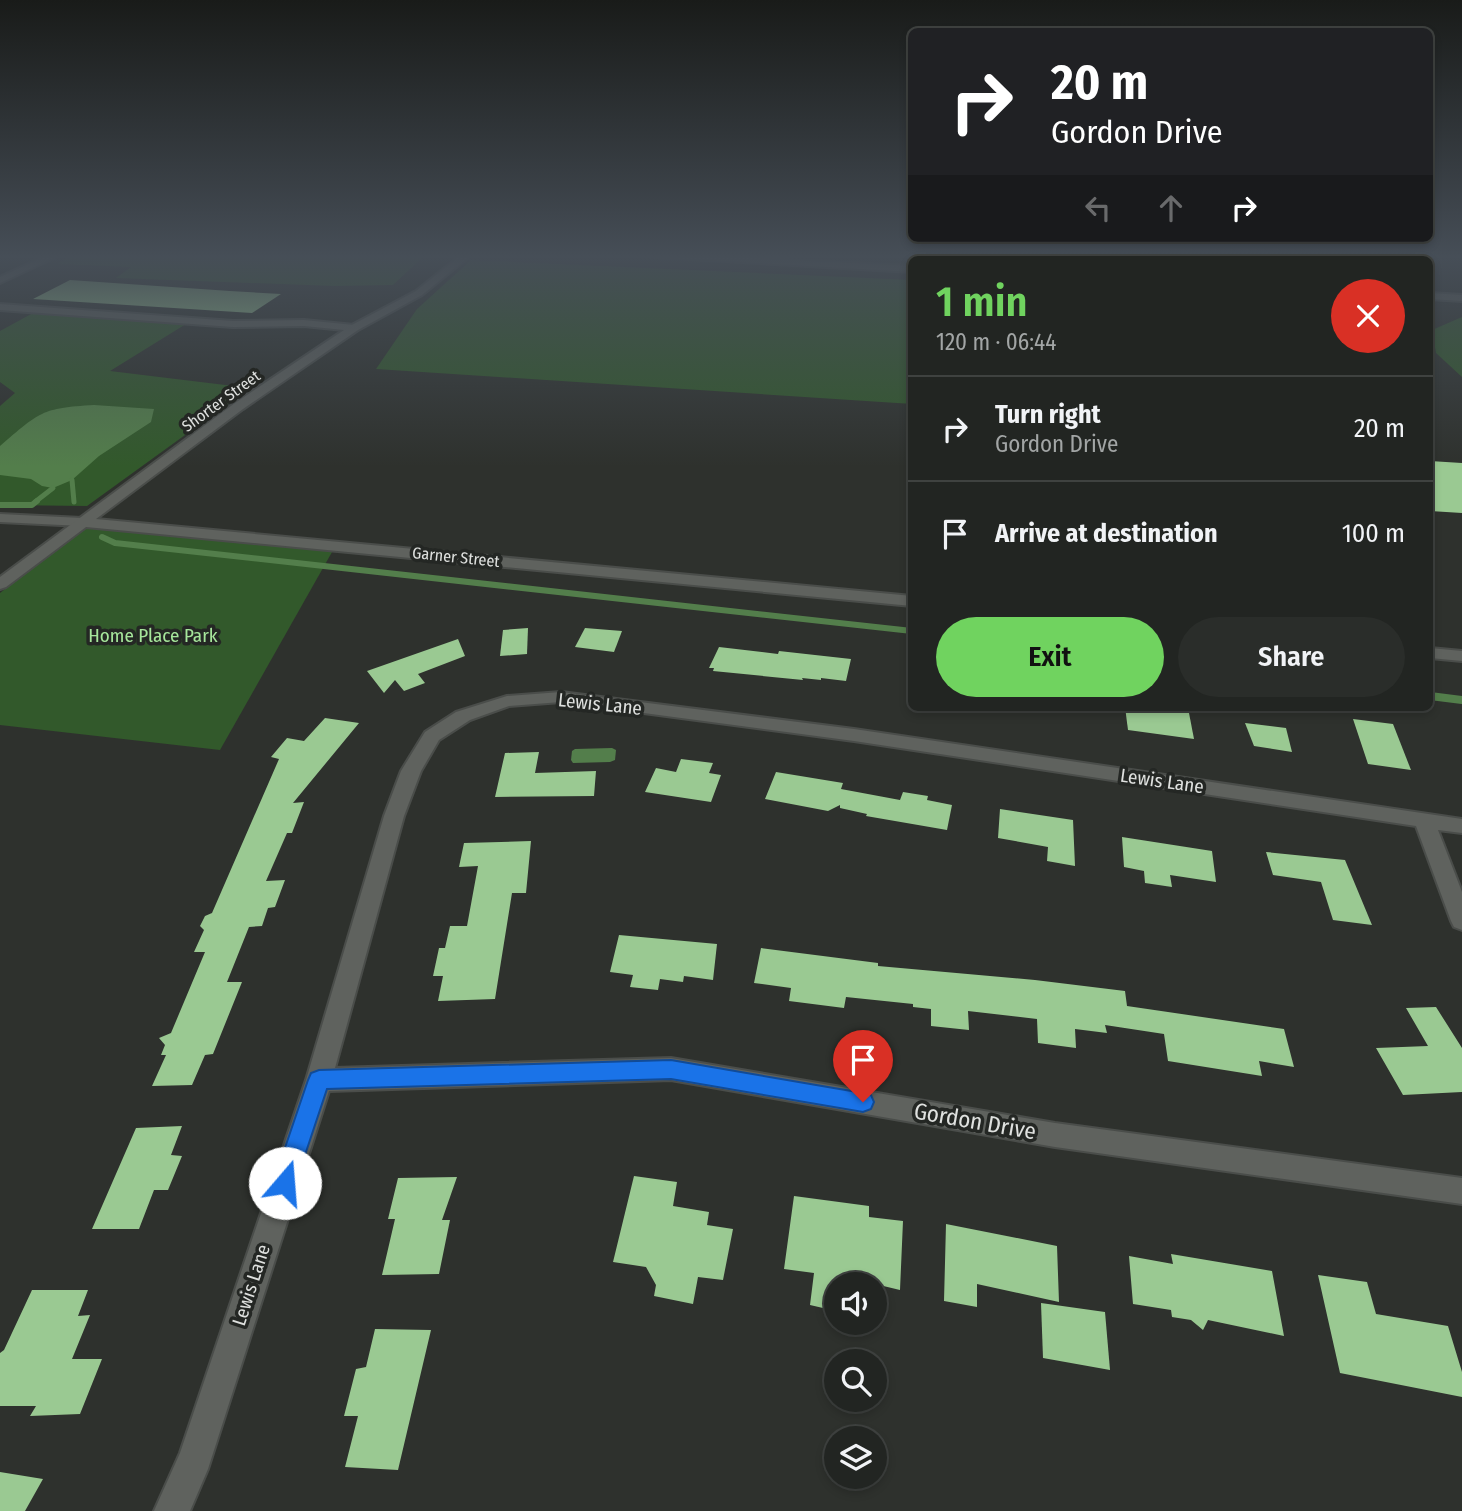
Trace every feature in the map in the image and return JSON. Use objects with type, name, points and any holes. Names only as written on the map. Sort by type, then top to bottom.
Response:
[{"type":"street","points":[[329,326],[354,328]]},
{"type":"street","name":"Shorter Street","points":[[0,584],[239,406],[359,326]]},
{"type":"street","name":"Garner Street","points":[[0,518],[82,522],[908,601]]},
{"type":"street","points":[[1433,653],[1462,656]]},
{"type":"street","name":"Lewis Lane","points":[[172,1511],[196,1457],[319,1080],[394,816],[411,771],[432,736],[463,716],[507,701],[561,697],[867,737],[1462,826]]},
{"type":"street","points":[[1424,820],[1462,922]]},
{"type":"street","name":"Gordon Drive","points":[[319,1080],[671,1069],[1055,1135],[1462,1191]]},
{"type":"green space","points":[[10,326],[184,326],[110,371],[250,388],[87,506],[0,505],[0,406],[15,393],[0,382],[0,331]]},
{"type":"green space","points":[[406,326],[908,326],[908,404],[376,369]]},
{"type":"green space","points":[[1442,326],[1462,326],[1462,377],[1436,353],[1433,330]]},
{"type":"green space","name":"Home Place Park","points":[[94,523],[336,545],[220,750],[0,725],[0,593],[80,530]]},
{"type":"shaded area","points":[[94,405],[154,409],[151,422],[99,456],[72,480],[53,488],[42,486],[31,479],[0,475],[0,446],[33,419],[52,410]]},
{"type":"shaded area","points":[[575,749],[616,750],[615,760],[610,762],[573,763],[571,760],[572,751]]},
{"type":"building","points":[[1433,461],[1462,463],[1462,513],[1433,511]]},
{"type":"building","points":[[528,628],[527,654],[500,656],[503,630]]},
{"type":"building","points":[[585,628],[622,631],[614,652],[575,647]]},
{"type":"building","points":[[458,639],[465,656],[418,674],[425,683],[404,691],[395,680],[384,693],[367,671]]},
{"type":"building","points":[[719,647],[851,659],[846,681],[821,678],[802,678],[803,680],[713,671],[714,668],[709,668]]},
{"type":"building","points":[[1126,711],[1189,713],[1194,739],[1128,730]]},
{"type":"building","points":[[325,718],[359,723],[293,803],[304,802],[292,833],[287,833],[266,881],[285,880],[275,907],[268,908],[262,926],[249,927],[227,982],[242,982],[213,1054],[205,1055],[192,1085],[152,1086],[166,1055],[161,1055],[165,1045],[159,1038],[171,1033],[205,952],[194,952],[204,930],[200,926],[205,916],[212,913],[279,759],[271,757],[287,738],[304,741]]},
{"type":"building","points":[[1353,719],[1393,724],[1411,770],[1368,764]]},
{"type":"building","points":[[1245,723],[1286,728],[1292,752],[1254,746]]},
{"type":"building","points":[[539,752],[535,773],[596,771],[594,796],[495,797],[505,753]]},
{"type":"building","points":[[681,759],[713,763],[709,773],[721,775],[711,802],[645,792],[656,768],[676,772]]},
{"type":"building","points":[[776,772],[843,783],[841,789],[900,800],[903,792],[928,796],[927,800],[952,805],[947,830],[866,816],[867,814],[840,808],[840,805],[828,811],[765,799]]},
{"type":"building","points":[[1000,809],[1073,820],[1075,866],[1047,861],[1048,847],[998,838]]},
{"type":"building","points":[[1122,837],[1212,851],[1216,882],[1170,875],[1172,887],[1145,883],[1144,871],[1124,867]]},
{"type":"building","points":[[531,841],[526,893],[512,893],[495,999],[438,1001],[443,976],[433,976],[439,948],[445,948],[450,926],[467,926],[478,866],[459,867],[464,843]]},
{"type":"building","points":[[1266,852],[1345,860],[1372,925],[1333,920],[1321,882],[1273,875]]},
{"type":"building","points":[[619,935],[717,944],[713,980],[684,976],[683,982],[660,979],[658,990],[630,987],[633,975],[610,972]]},
{"type":"building","points":[[761,948],[878,963],[878,966],[1125,991],[1127,1006],[1284,1029],[1294,1067],[1259,1061],[1262,1076],[1168,1061],[1164,1034],[1105,1025],[1107,1033],[1075,1029],[1076,1048],[1038,1043],[1037,1019],[968,1011],[969,1030],[931,1026],[931,1009],[913,1007],[913,1004],[846,997],[844,1008],[789,1001],[791,988],[754,983]]},
{"type":"building","points":[[1436,1007],[1462,1048],[1462,1092],[1403,1095],[1376,1048],[1428,1046],[1406,1008]]},
{"type":"building","points":[[182,1126],[171,1155],[182,1156],[168,1190],[154,1190],[139,1229],[92,1229],[136,1128]]},
{"type":"building","points":[[634,1176],[677,1182],[673,1206],[709,1212],[707,1225],[733,1229],[723,1280],[698,1277],[693,1304],[654,1296],[656,1285],[646,1267],[613,1262]]},
{"type":"building","points":[[457,1177],[442,1220],[450,1220],[439,1274],[382,1275],[395,1219],[388,1219],[398,1178]]},
{"type":"building","points":[[794,1196],[869,1206],[869,1217],[903,1221],[900,1290],[887,1287],[887,1272],[824,1272],[824,1308],[810,1305],[814,1273],[784,1269]]},
{"type":"building","points":[[946,1224],[1057,1246],[1059,1302],[977,1284],[977,1307],[944,1301]]},
{"type":"building","points":[[1171,1254],[1272,1271],[1284,1336],[1208,1320],[1203,1330],[1191,1320],[1172,1317],[1171,1310],[1133,1304],[1129,1256],[1173,1264]]},
{"type":"building","points":[[1318,1275],[1367,1282],[1376,1314],[1448,1326],[1462,1372],[1462,1397],[1340,1373]]},
{"type":"building","points":[[32,1290],[88,1290],[78,1316],[90,1315],[72,1359],[102,1359],[80,1414],[30,1416],[36,1406],[0,1406],[0,1353],[4,1350]]},
{"type":"building","points":[[1041,1303],[1105,1312],[1110,1370],[1043,1358]]},
{"type":"building","points":[[375,1329],[431,1330],[398,1470],[345,1467],[358,1416],[344,1416],[356,1369],[366,1367]]},
{"type":"building","points":[[0,1472],[43,1479],[25,1511],[0,1511]]},
{"type":"waterway","points":[[72,480],[74,502]]},
{"type":"waterway","points":[[35,502],[53,488]]},
{"type":"waterway","points":[[0,505],[32,505],[37,501]]},
{"type":"waterway","points":[[102,537],[115,543],[908,631]]},
{"type":"waterway","points":[[1433,696],[1462,700]]},
{"type":"route","points":[[285,1183],[319,1080],[671,1069],[863,1102]]}]
